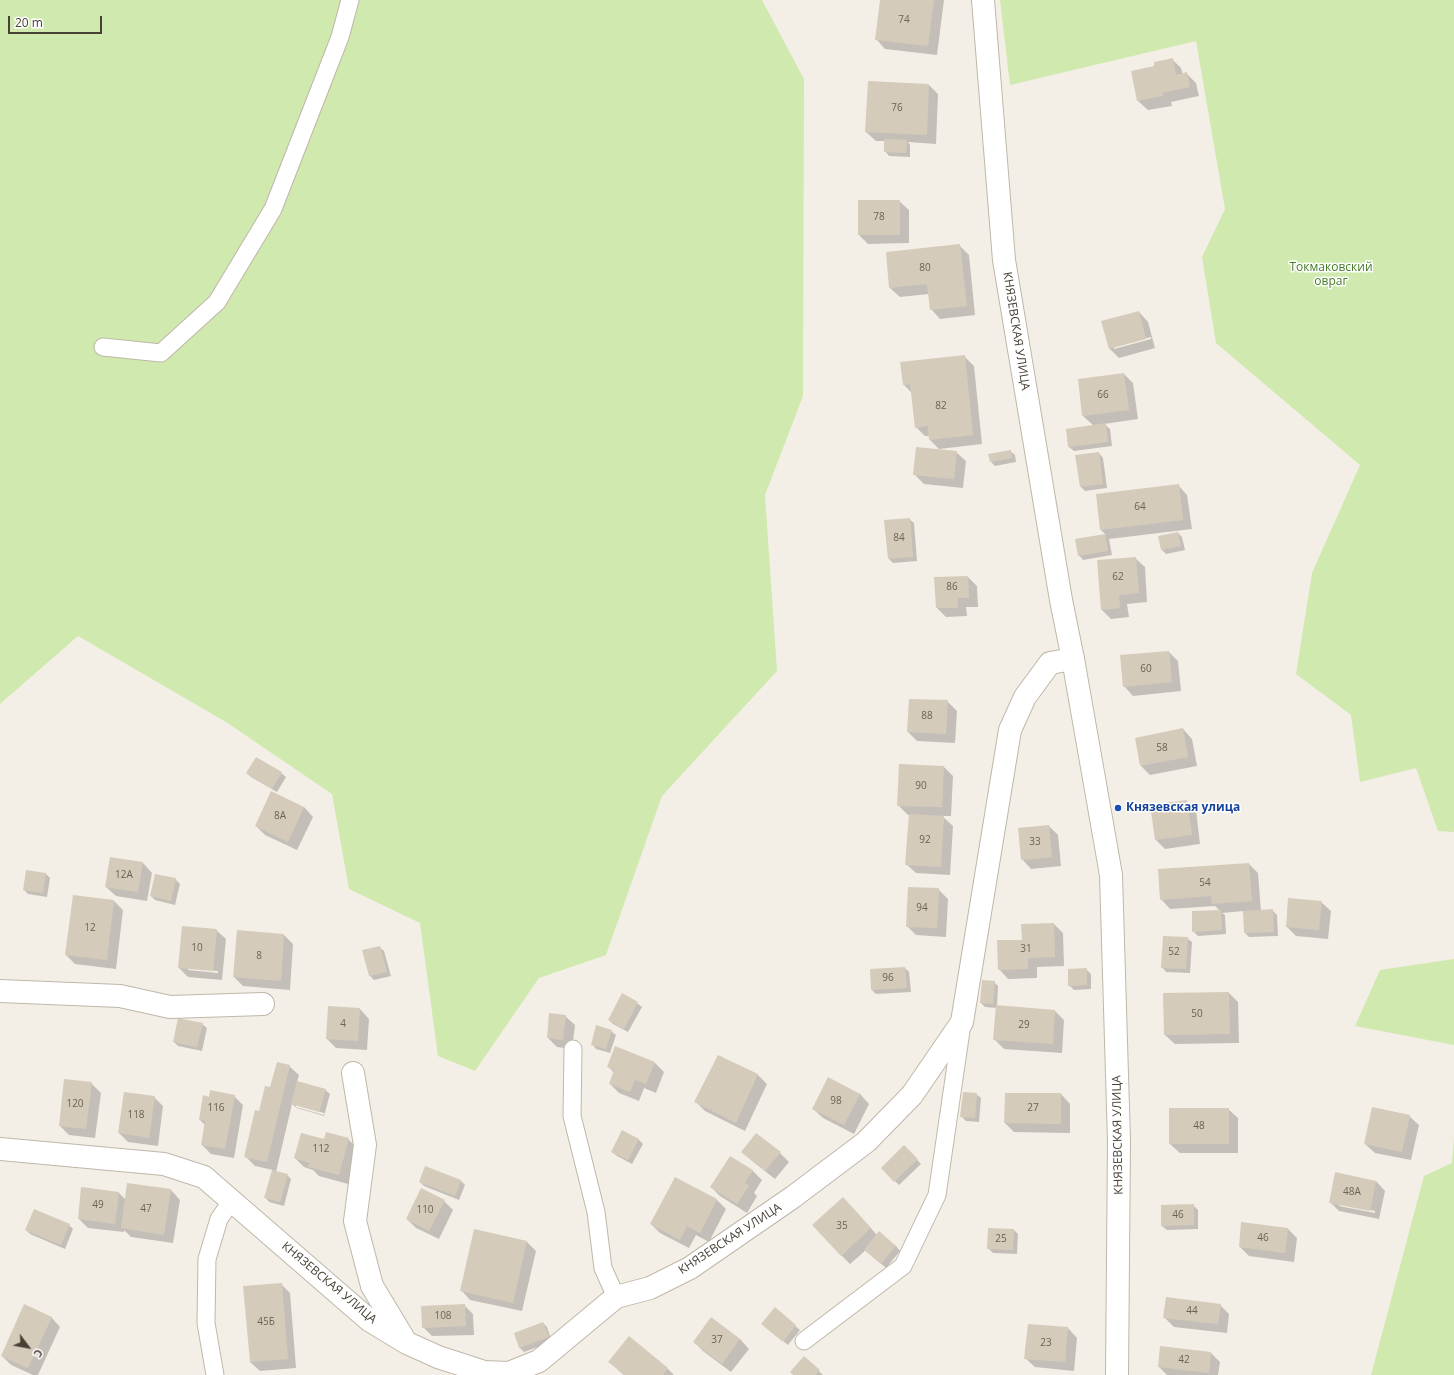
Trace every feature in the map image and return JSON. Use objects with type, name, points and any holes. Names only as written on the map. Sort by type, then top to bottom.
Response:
[{"type":"street","name":"КНЯЗЕВСКАЯ УЛИЦА","points":[[983,0],[1004,260],[1061,600],[1073,659],[1111,875],[1119,1140],[1117,1375]]},
{"type":"street","name":"КНЯЗЕВСКАЯ УЛИЦА","points":[[0,1149],[164,1164],[204,1177],[370,1320],[407,1343],[438,1357],[484,1372],[509,1374],[539,1361],[616,1297],[650,1288],[690,1268],[793,1197],[866,1142],[912,1095],[962,1022],[1010,730],[1025,697],[1050,663],[1073,659]]},
{"type":"street","points":[[0,991],[120,996],[170,1007],[263,1004]]},
{"type":"street","points":[[353,1073],[365,1145],[355,1221],[372,1286],[407,1343]]},
{"type":"lane","points":[[103,348],[161,353],[217,302],[274,209],[340,37],[350,0]]},
{"type":"lane","points":[[804,1341],[903,1266],[937,1195],[962,1022]]},
{"type":"lane","points":[[573,1049],[572,1116],[596,1212],[603,1268],[616,1297]]},
{"type":"lane","points":[[215,1375],[206,1323],[207,1259],[219,1219],[232,1200]]},
{"type":"green space","points":[[0,0],[762,0],[804,79],[803,396],[765,495],[777,671],[662,796],[606,955],[539,978],[475,1071],[438,1056],[420,923],[349,889],[332,794],[226,722],[78,636],[0,704]]},
{"type":"green space","name":"Токмаковский овраг","points":[[1000,0],[1454,0],[1454,832],[1438,831],[1416,768],[1360,782],[1351,715],[1296,674],[1312,573],[1360,465],[1216,343],[1202,257],[1225,209],[1196,41],[1010,85]]},
{"type":"green space","points":[[1454,959],[1454,1045],[1355,1026],[1380,970]]},
{"type":"green space","points":[[1454,1137],[1454,1375],[1371,1375],[1424,1176],[1452,1163]]},
{"type":"building","points":[[880,0],[934,0],[928,46],[875,40]]},
{"type":"building","points":[[1173,58],[1176,75],[1187,72],[1190,87],[1162,93],[1163,96],[1137,101],[1131,71],[1154,66],[1154,62]]},
{"type":"building","points":[[868,81],[929,84],[927,135],[865,132]]},
{"type":"building","points":[[884,139],[907,140],[906,153],[884,152]]},
{"type":"building","points":[[858,200],[900,200],[900,235],[858,235]]},
{"type":"building","points":[[960,244],[967,306],[930,310],[927,284],[889,288],[886,252]]},
{"type":"building","points":[[1139,311],[1146,339],[1109,349],[1101,321]]},
{"type":"building","points":[[965,355],[973,435],[929,440],[928,426],[915,428],[910,384],[903,385],[900,362]]},
{"type":"building","points":[[1124,373],[1129,410],[1082,416],[1078,379]]},
{"type":"building","points":[[1106,423],[1108,442],[1068,447],[1066,429]]},
{"type":"building","points":[[916,447],[957,451],[954,479],[913,475]]},
{"type":"building","points":[[1011,450],[1012,458],[990,462],[988,454]]},
{"type":"building","points":[[1099,452],[1103,484],[1080,487],[1075,455]]},
{"type":"building","points":[[1179,484],[1183,520],[1100,530],[1096,494]]},
{"type":"building","points":[[910,518],[913,557],[888,559],[884,520]]},
{"type":"building","points":[[1178,532],[1181,546],[1161,550],[1158,536]]},
{"type":"building","points":[[1105,534],[1108,551],[1078,556],[1075,539]]},
{"type":"building","points":[[1136,557],[1139,593],[1119,595],[1120,608],[1101,610],[1097,560]]},
{"type":"building","points":[[968,576],[969,598],[958,598],[958,608],[936,608],[934,577]]},
{"type":"building","points":[[1169,651],[1172,682],[1123,687],[1120,655]]},
{"type":"building","points":[[909,699],[948,700],[946,734],[907,732]]},
{"type":"building","points":[[1183,728],[1188,757],[1140,766],[1135,738]]},
{"type":"building","points":[[256,757],[282,772],[272,789],[246,773]]},
{"type":"building","points":[[899,764],[944,766],[942,807],[897,806]]},
{"type":"building","points":[[271,791],[304,807],[288,842],[255,826]]},
{"type":"building","points":[[1187,800],[1192,835],[1155,840],[1150,805]]},
{"type":"building","points":[[909,814],[944,816],[941,867],[905,865]]},
{"type":"building","points":[[1049,825],[1052,857],[1021,860],[1018,828]]},
{"type":"building","points":[[110,857],[143,862],[138,892],[105,887]]},
{"type":"building","points":[[1249,863],[1252,901],[1212,904],[1211,896],[1160,900],[1158,869]]},
{"type":"building","points":[[26,870],[46,873],[43,893],[23,890]]},
{"type":"building","points":[[155,874],[176,878],[171,901],[150,896]]},
{"type":"building","points":[[908,887],[939,888],[937,928],[906,927]]},
{"type":"building","points":[[73,895],[114,900],[107,960],[65,955]]},
{"type":"building","points":[[1288,898],[1322,901],[1319,930],[1286,927]]},
{"type":"building","points":[[1273,909],[1274,932],[1244,933],[1243,911]]},
{"type":"building","points":[[1221,910],[1222,930],[1192,932],[1192,911]]},
{"type":"building","points":[[1054,923],[1055,957],[1028,958],[1028,969],[998,970],[997,940],[1022,940],[1021,924]]},
{"type":"building","points":[[182,926],[217,929],[213,971],[178,968]]},
{"type":"building","points":[[237,930],[284,934],[281,981],[233,977]]},
{"type":"building","points":[[1163,936],[1188,937],[1186,969],[1161,968]]},
{"type":"building","points":[[380,946],[387,972],[369,976],[362,950]]},
{"type":"building","points":[[905,967],[907,988],[871,990],[870,969]]},
{"type":"building","points":[[1087,968],[1087,985],[1068,986],[1068,969]]},
{"type":"building","points":[[982,980],[995,981],[993,1004],[980,1003]]},
{"type":"building","points":[[1229,992],[1230,1034],[1164,1035],[1163,993]]},
{"type":"building","points":[[622,993],[638,1002],[624,1029],[608,1020]]},
{"type":"building","points":[[996,1005],[1055,1010],[1053,1044],[993,1040]]},
{"type":"building","points":[[328,1006],[360,1008],[358,1041],[326,1039]]},
{"type":"building","points":[[549,1013],[566,1015],[563,1040],[547,1038]]},
{"type":"building","points":[[178,1018],[203,1023],[197,1047],[173,1042]]},
{"type":"building","points":[[596,1025],[612,1030],[606,1049],[591,1045]]},
{"type":"building","points":[[615,1046],[655,1062],[646,1084],[635,1080],[630,1092],[609,1084],[614,1070],[607,1067]]},
{"type":"building","points":[[718,1055],[758,1074],[736,1123],[694,1102]]},
{"type":"building","points":[[277,1062],[290,1065],[267,1162],[244,1157],[255,1110],[259,1111],[265,1086],[270,1087]]},
{"type":"building","points":[[828,1077],[860,1094],[844,1125],[812,1109]]},
{"type":"building","points":[[64,1079],[92,1082],[86,1129],[59,1126]]},
{"type":"building","points":[[297,1081],[326,1089],[319,1112],[291,1104]]},
{"type":"building","points":[[210,1090],[235,1095],[225,1149],[201,1145],[205,1121],[199,1120],[203,1095],[209,1097]]},
{"type":"building","points":[[124,1092],[155,1096],[149,1138],[118,1133]]},
{"type":"building","points":[[963,1092],[977,1093],[975,1118],[960,1117]]},
{"type":"building","points":[[1005,1093],[1061,1093],[1061,1124],[1004,1123]]},
{"type":"building","points":[[1372,1107],[1410,1115],[1402,1152],[1364,1144]]},
{"type":"building","points":[[1169,1108],[1229,1108],[1229,1144],[1169,1144]]},
{"type":"building","points":[[622,1130],[639,1139],[628,1160],[611,1152]]},
{"type":"building","points":[[326,1132],[349,1138],[339,1175],[308,1167],[310,1163],[294,1158],[301,1133],[324,1139]]},
{"type":"building","points":[[756,1133],[781,1152],[765,1171],[741,1152]]},
{"type":"building","points":[[904,1145],[918,1159],[894,1182],[881,1168]]},
{"type":"building","points":[[730,1156],[753,1170],[745,1183],[749,1186],[737,1204],[710,1187]]},
{"type":"building","points":[[425,1166],[461,1180],[455,1196],[419,1182]]},
{"type":"building","points":[[272,1170],[288,1174],[280,1202],[264,1198]]},
{"type":"building","points":[[1335,1172],[1376,1181],[1370,1211],[1329,1203]]},
{"type":"building","points":[[675,1177],[717,1199],[700,1233],[687,1226],[680,1240],[650,1224]]},
{"type":"building","points":[[127,1183],[171,1189],[164,1235],[121,1228]]},
{"type":"building","points":[[81,1187],[119,1192],[115,1224],[78,1219]]},
{"type":"building","points":[[421,1188],[445,1200],[429,1231],[406,1219]]},
{"type":"building","points":[[843,1197],[871,1228],[841,1256],[812,1225]]},
{"type":"building","points":[[1194,1204],[1194,1225],[1161,1226],[1161,1205]]},
{"type":"building","points":[[34,1209],[70,1224],[61,1245],[25,1230]]},
{"type":"building","points":[[1241,1222],[1288,1228],[1285,1253],[1239,1247]]},
{"type":"building","points":[[988,1228],[1014,1229],[1013,1250],[987,1249]]},
{"type":"building","points":[[474,1229],[527,1241],[513,1303],[460,1291]]},
{"type":"building","points":[[879,1231],[896,1246],[881,1264],[864,1250]]},
{"type":"building","points":[[282,1283],[288,1359],[250,1362],[243,1286]]},
{"type":"building","points":[[1166,1297],[1221,1304],[1218,1324],[1163,1318]]},
{"type":"building","points":[[24,1304],[52,1317],[28,1368],[1,1356]]},
{"type":"building","points":[[465,1304],[466,1326],[422,1328],[421,1306]]},
{"type":"building","points":[[775,1307],[796,1325],[783,1342],[761,1324]]},
{"type":"building","points":[[711,1317],[740,1339],[722,1364],[693,1342]]},
{"type":"building","points":[[543,1322],[549,1337],[519,1348],[514,1333]]},
{"type":"building","points":[[1028,1324],[1068,1327],[1065,1362],[1024,1359]]},
{"type":"building","points":[[629,1336],[668,1368],[663,1375],[625,1375],[608,1362]]},
{"type":"building","points":[[1160,1346],[1211,1352],[1209,1373],[1158,1367]]},
{"type":"building","points":[[804,1356],[820,1370],[815,1375],[793,1375],[790,1372]]},
{"type":"place","name":"Князевская улица","points":[[1118,808]]}]
